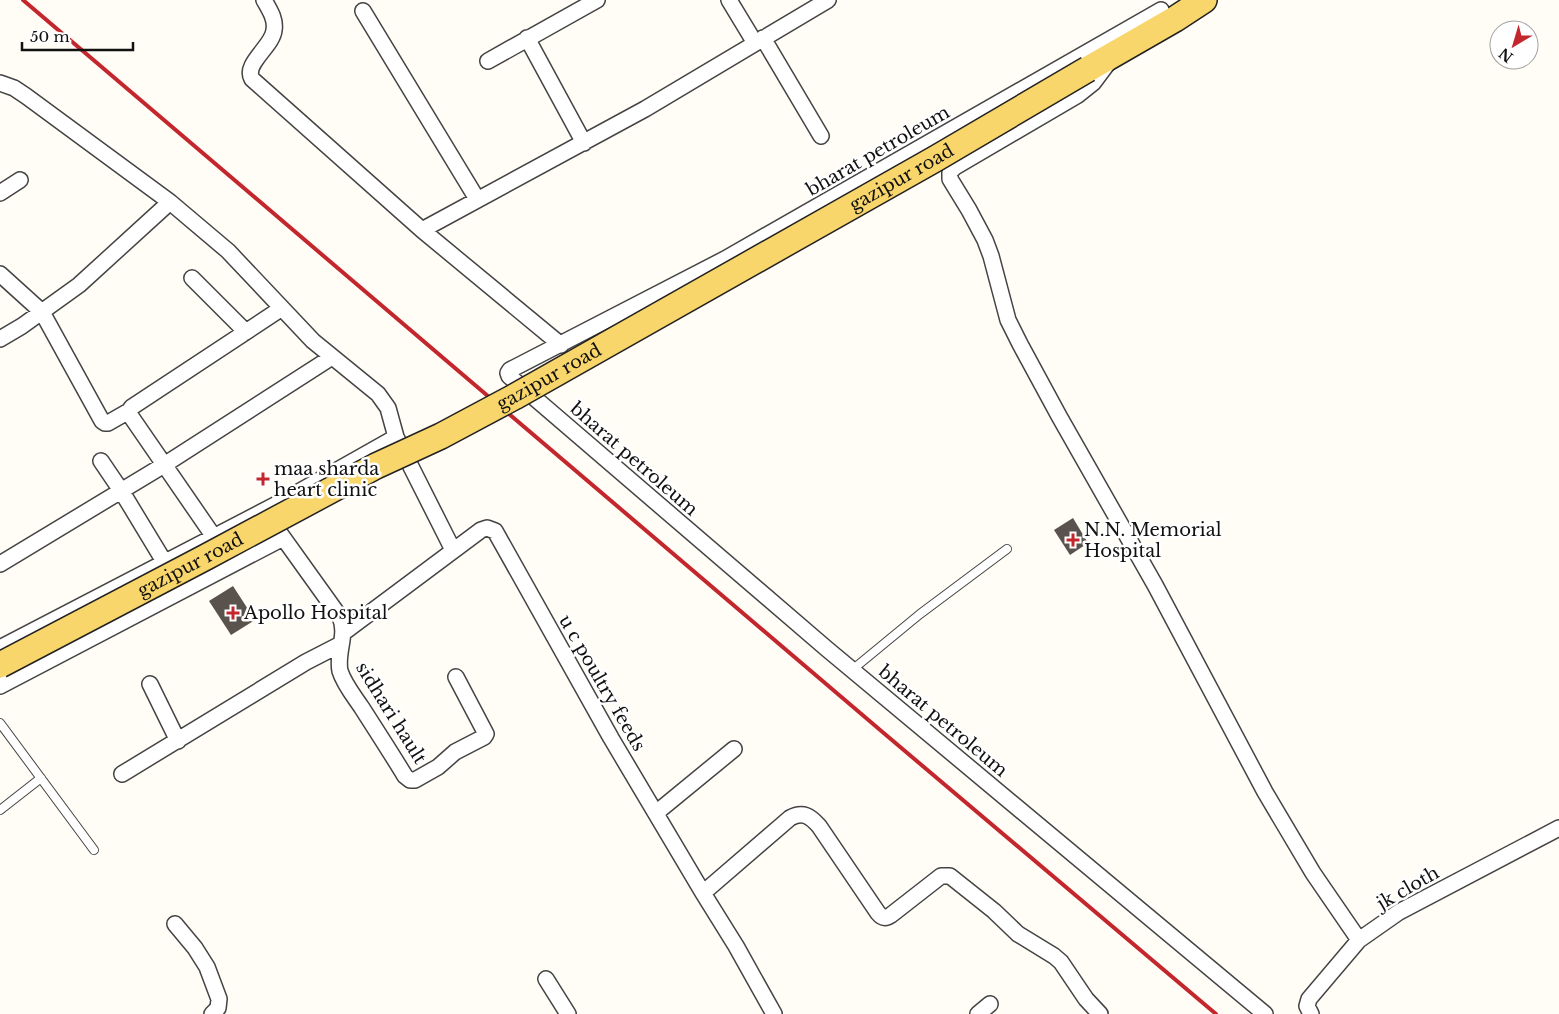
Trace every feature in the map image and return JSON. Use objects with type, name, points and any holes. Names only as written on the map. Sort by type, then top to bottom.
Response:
[{"type":"main road","name":"gazipur road","points":[[0,665],[376,466],[440,436],[514,397],[926,164],[1114,54],[1162,10],[1204,0]]},
{"type":"street","points":[[264,0],[272,15],[275,30],[250,69],[249,72],[252,79],[422,230],[560,345]]},
{"type":"street","points":[[488,61],[596,0]]},
{"type":"street","points":[[729,0],[759,41],[822,136]]},
{"type":"street","points":[[422,230],[645,109],[828,0]]},
{"type":"street","name":"bharat petroleum","points":[[1162,10],[725,259],[510,370],[508,374],[852,670],[1265,1014]]},
{"type":"street","points":[[363,11],[477,199]]},
{"type":"street","points":[[527,38],[584,143]]},
{"type":"street","points":[[1114,54],[1101,73],[1078,95],[955,166],[950,172],[950,179],[973,216],[985,240],[1008,320],[1028,360],[1155,584],[1265,792],[1313,873],[1359,940]]},
{"type":"street","points":[[0,96],[7,86],[170,202],[228,251],[313,341],[384,401],[391,417],[396,437],[453,550]]},
{"type":"street","points":[[0,194],[20,180]]},
{"type":"street","points":[[0,339],[42,312],[91,275],[170,202]]},
{"type":"street","points":[[0,274],[42,312],[102,421],[105,423],[129,411],[132,407],[282,308]]},
{"type":"street","points":[[192,278],[246,332]]},
{"type":"street","points":[[0,564],[122,492],[332,357]]},
{"type":"street","points":[[129,411],[214,537]]},
{"type":"street","points":[[0,648],[264,511],[396,437]]},
{"type":"street","points":[[101,461],[165,563]]},
{"type":"street","name":"sidhari hault","points":[[264,511],[340,617],[342,639],[339,664],[344,678],[405,776],[410,780],[415,780],[438,767],[449,756],[484,737],[486,734],[456,677]]},
{"type":"street","name":"u c poultry feeds","points":[[122,774],[342,639],[453,550],[481,530],[487,528],[494,531],[611,738],[736,946],[774,1014]]},
{"type":"street","points":[[0,686],[283,538]]},
{"type":"street","points":[[150,684],[178,741]]},
{"type":"street","points":[[656,813],[734,749]]},
{"type":"street","points":[[703,893],[790,818],[796,815],[808,815],[819,826],[882,917],[887,918],[940,876],[950,876],[994,911],[1018,934],[1061,962],[1086,999],[1100,1014]]},
{"type":"street","name":"jk cloth","points":[[1311,1014],[1307,1006],[1309,999],[1359,940],[1399,912],[1559,828]]},
{"type":"street","points":[[175,924],[195,948],[207,967],[219,999],[218,1008],[212,1014]]},
{"type":"street","points":[[546,979],[568,1014]]},
{"type":"street","points":[[978,1014],[990,1004]]},
{"type":"lane","points":[[852,670],[920,614],[1006,549]]},
{"type":"lane","points":[[0,723],[94,850]]},
{"type":"lane","points":[[0,810],[41,778]]},
{"type":"building","points":[[1073,518],[1088,543],[1070,555],[1054,530]]},
{"type":"building","points":[[233,586],[255,620],[231,635],[209,601]]},
{"type":"railway","points":[[23,0],[1216,1014]]},
{"type":"place","name":"maa sharda heart clinic","points":[[263,479]]},
{"type":"place","name":"N.N. Memorial Hospital","points":[[1073,540]]},
{"type":"place","name":"Apollo Hospital","points":[[233,613]]}]
